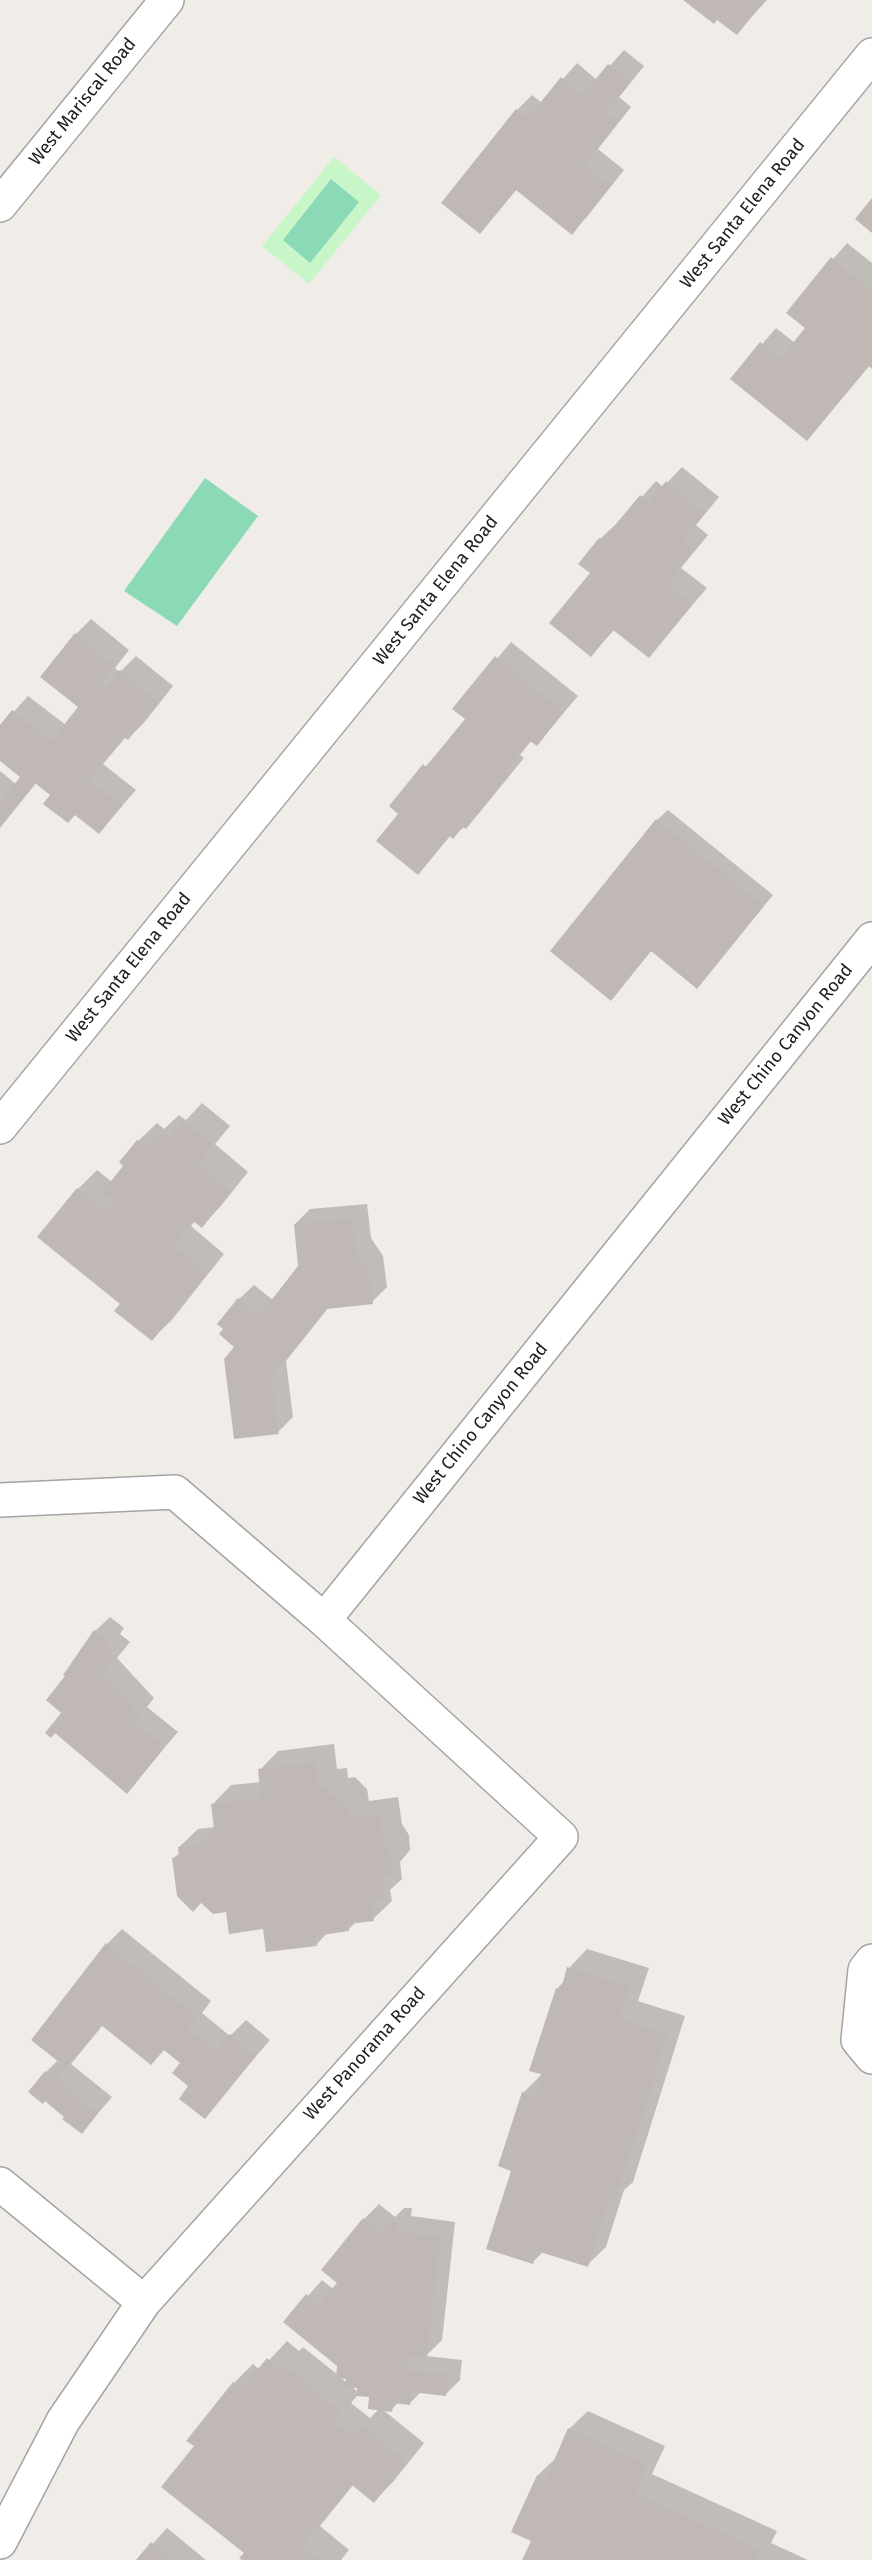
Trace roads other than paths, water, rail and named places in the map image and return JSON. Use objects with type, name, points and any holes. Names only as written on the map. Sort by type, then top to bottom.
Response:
[{"type":"street","name":"West Mariscal Road","points":[[0,205],[167,0]]},
{"type":"street","name":"West Santa Elena Road","points":[[0,1127],[872,55]]},
{"type":"street","name":"West Chino Canyon Road","points":[[324,1620],[872,939]]},
{"type":"street","points":[[0,1500],[175,1492],[324,1620]]},
{"type":"street","name":"West Panorama Road","points":[[0,2542],[63,2421],[144,2302],[561,1837],[324,1620]]},
{"type":"street","points":[[865,2048],[865,1970],[872,1961]]},
{"type":"street","points":[[0,2184],[144,2302]]}]
